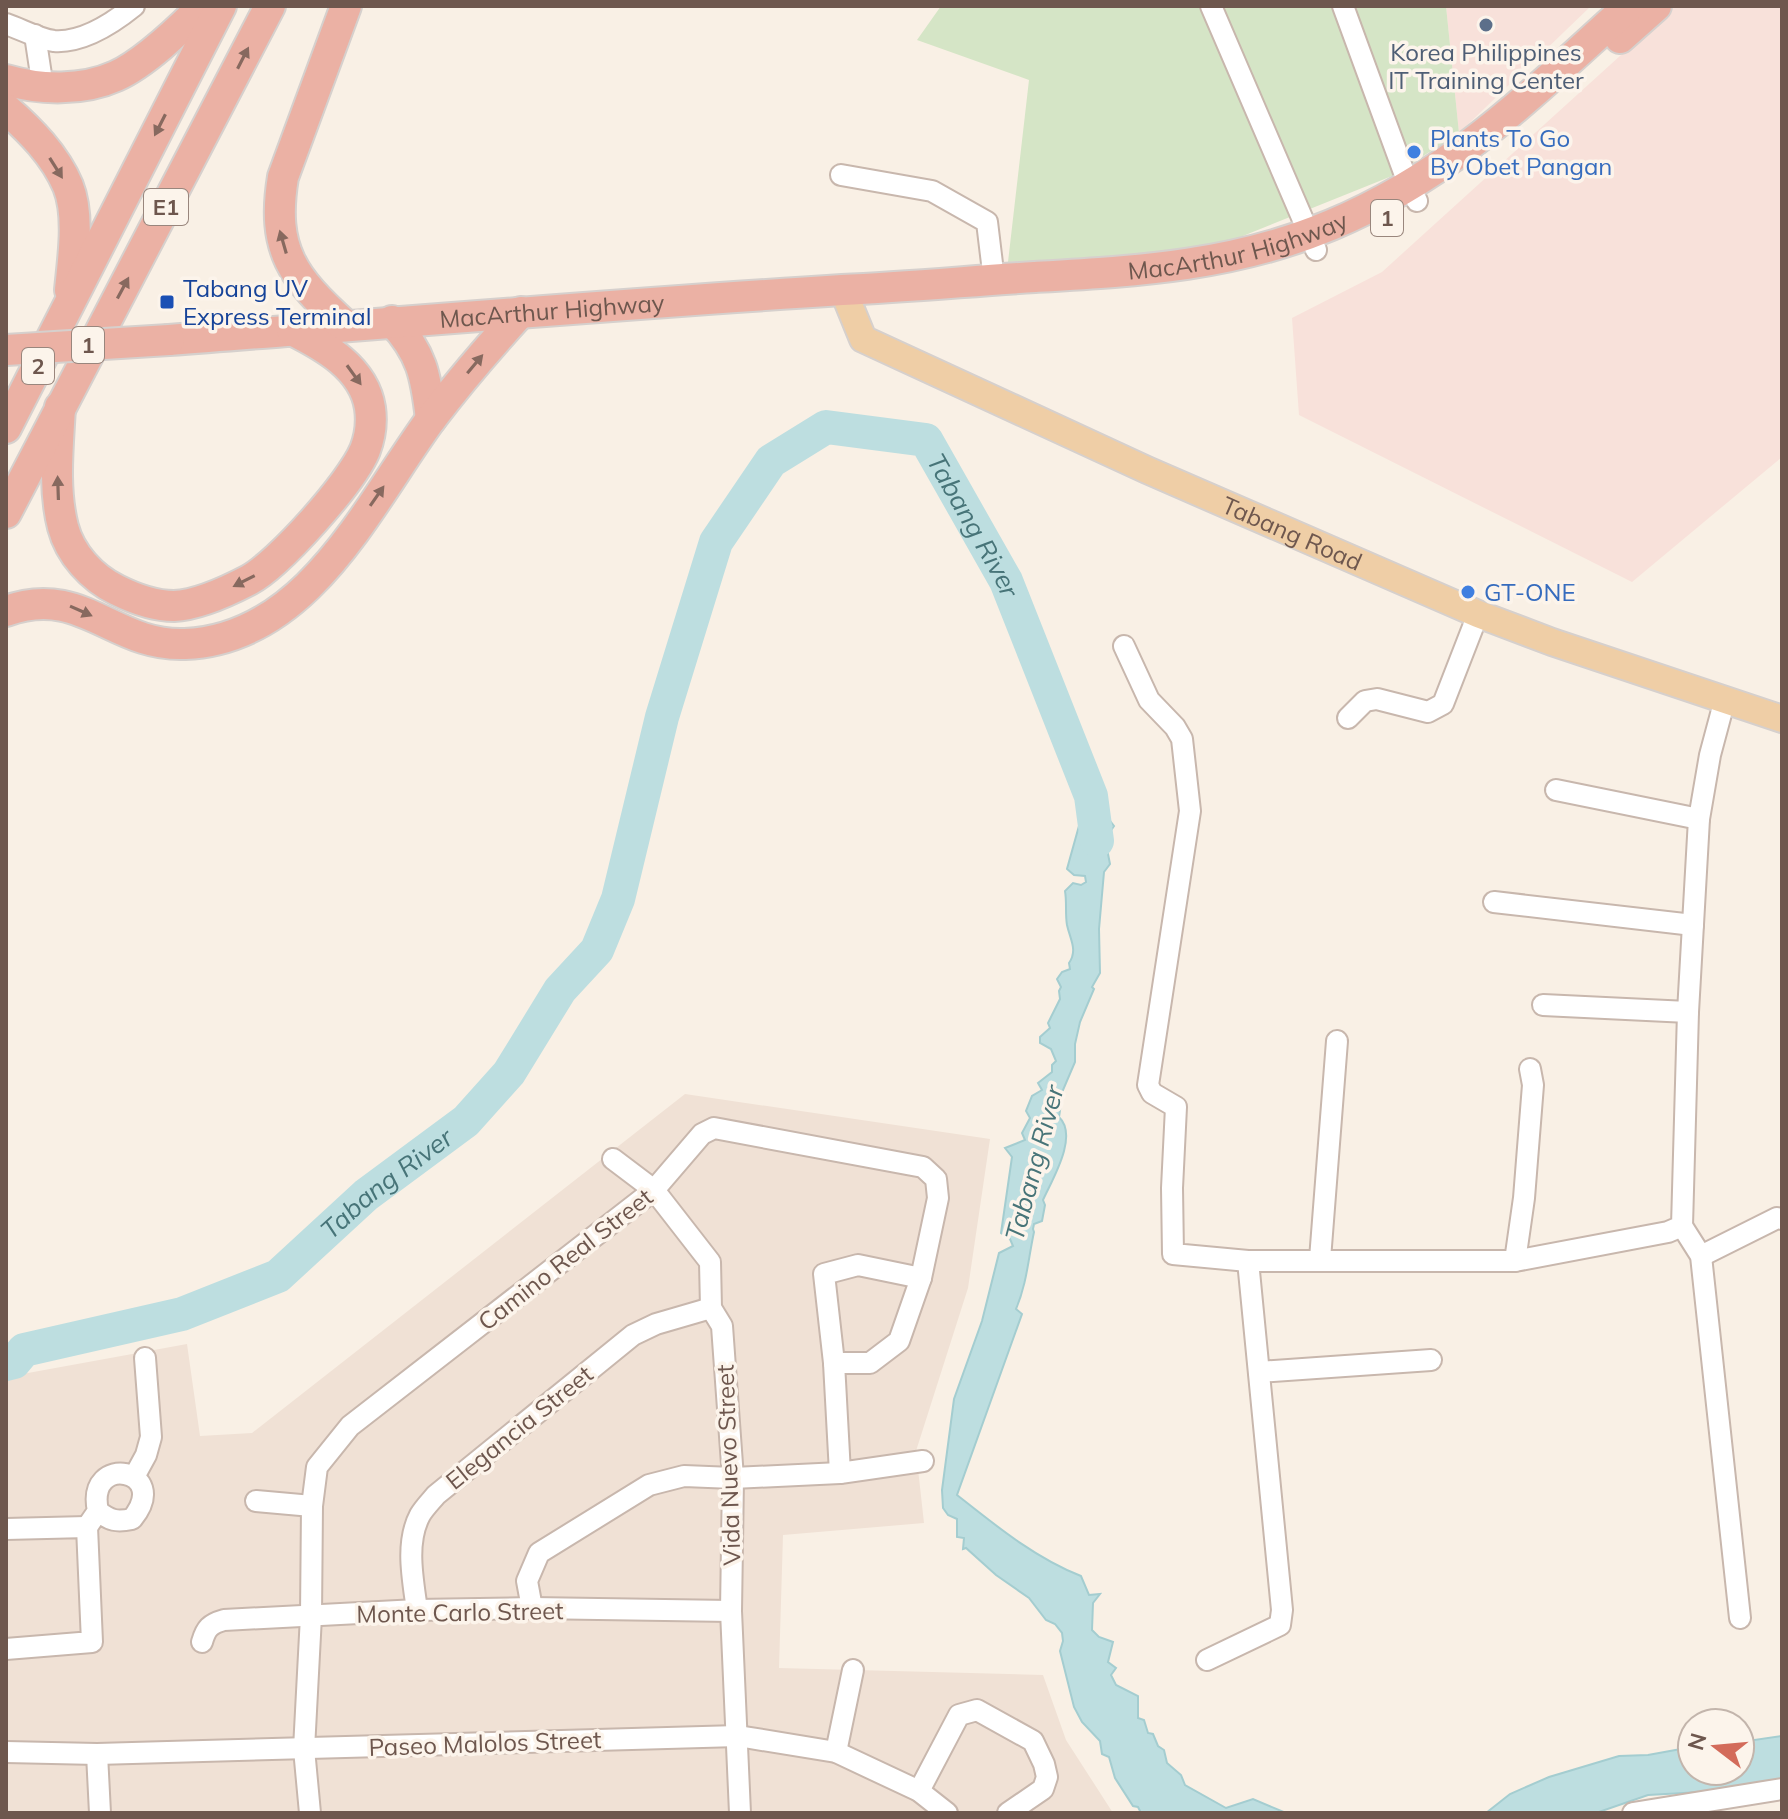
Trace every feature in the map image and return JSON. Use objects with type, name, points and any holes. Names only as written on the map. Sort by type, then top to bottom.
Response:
[{"type":"highway","points":[[6,80],[43,88],[87,84],[117,76],[171,38],[203,6]]},
{"type":"highway","name":"E1","points":[[69,304],[221,6]]},
{"type":"highway","name":"E1","points":[[6,513],[270,6]]},
{"type":"highway","points":[[345,325],[312,295],[296,273],[283,248],[278,205],[283,177],[346,6]]},
{"type":"highway","name":"MacArthur Highway","points":[[1413,193],[1506,118],[1629,6]]},
{"type":"highway","name":"MacArthur Highway","points":[[6,350],[665,302],[1137,272],[1199,264],[1312,242],[1357,213],[1413,193],[1503,142],[1656,6]]},
{"type":"highway","points":[[6,109],[33,134],[68,187],[75,232],[69,304]]},
{"type":"highway","name":"2","points":[[6,428],[69,304]]},
{"type":"highway","points":[[6,611],[22,605],[50,603],[72,606],[135,636],[183,644],[214,641],[242,633],[293,599],[333,560],[431,419],[477,360],[521,312]]},
{"type":"highway","points":[[392,321],[410,340],[417,353],[424,371],[431,419]]},
{"type":"highway","points":[[60,407],[57,497],[63,529],[73,550],[89,571],[110,587],[142,602],[175,606],[200,600],[249,580],[266,568],[342,485],[365,450],[371,418],[362,386],[346,364],[328,348],[292,330]]},
{"type":"main road","name":"Tabang Road","points":[[843,290],[863,339],[1147,470],[1478,614],[1782,719]]},
{"type":"street","points":[[6,24],[52,41],[67,40],[95,31],[134,6]]},
{"type":"street","points":[[1211,6],[1312,242]]},
{"type":"street","points":[[1343,6],[1413,193]]},
{"type":"street","points":[[35,35],[43,88]]},
{"type":"street","points":[[841,175],[932,191],[987,222],[994,280]]},
{"type":"street","points":[[1348,718],[1365,701],[1377,699],[1428,712],[1443,704],[1478,614]]},
{"type":"street","points":[[1124,646],[1149,700],[1175,727],[1182,739],[1190,811],[1148,1085],[1152,1093],[1176,1107],[1173,1254],[1248,1261],[1515,1261],[1668,1232],[1682,1226]]},
{"type":"street","points":[[1725,699],[1710,755],[1699,819],[1688,1012],[1682,1226],[1701,1256],[1740,1618]]},
{"type":"street","points":[[1556,790],[1699,819]]},
{"type":"street","points":[[1494,902],[1693,925]]},
{"type":"street","points":[[1543,1005],[1688,1012]]},
{"type":"street","points":[[1320,1259],[1337,1041]]},
{"type":"street","points":[[1515,1261],[1533,1085],[1530,1069]]},
{"type":"street","name":"Camino Real Street","points":[[310,1813],[304,1749],[311,1616],[312,1506],[317,1467],[350,1426],[654,1190],[702,1134],[714,1128],[923,1167],[936,1179],[938,1198],[921,1278],[899,1341],[870,1363],[834,1363]]},
{"type":"street","name":"Vida Nuevo Street","points":[[613,1159],[654,1190],[710,1262],[711,1308],[722,1326],[733,1478],[731,1611],[740,1813]]},
{"type":"street","points":[[1701,1256],[1777,1218],[1782,1219]]},
{"type":"street","points":[[1207,1660],[1280,1625],[1280,1578],[1248,1261]]},
{"type":"street","points":[[840,1473],[834,1363],[824,1274],[858,1265],[921,1278]]},
{"type":"street","name":"Elegancia Street","points":[[417,1610],[412,1538],[420,1515],[436,1495],[633,1335],[656,1324],[711,1308]]},
{"type":"street","points":[[134,1477],[146,1455],[151,1437],[145,1358]]},
{"type":"street","points":[[1259,1372],[1431,1360]]},
{"type":"street","points":[[532,1608],[527,1581],[539,1553],[649,1485],[684,1476],[733,1478],[840,1473],[923,1461]]},
{"type":"street","points":[[6,1529],[92,1519],[106,1518],[117,1522],[132,1519],[141,1509],[145,1497],[142,1485],[134,1477],[121,1473],[109,1475],[98,1484],[92,1519],[92,1642],[6,1649]]},
{"type":"street","points":[[256,1501],[312,1506]]},
{"type":"street","name":"Monte Carlo Street","points":[[202,1642],[206,1629],[212,1623],[224,1620],[417,1610],[731,1611]]},
{"type":"street","points":[[836,1752],[853,1670]]},
{"type":"street","points":[[919,1791],[959,1715],[977,1710],[1033,1741],[1044,1764],[1047,1777],[1043,1789],[1008,1813]]},
{"type":"street","name":"Paseo Malolos Street","points":[[6,1752],[97,1754],[738,1736],[836,1752],[919,1791],[947,1813]]},
{"type":"street","points":[[97,1754],[100,1813]]},
{"type":"street","points":[[1633,1813],[1782,1789]]},
{"type":"shaded area","points":[[1446,6],[1591,6],[1459,133]]},
{"type":"shaded area","points":[[1675,6],[1782,6],[1782,457],[1632,582],[1299,415],[1292,318],[1382,272]]},
{"type":"shaded area","points":[[685,1094],[990,1139],[968,1288],[916,1451],[924,1523],[783,1535],[779,1668],[1043,1675],[1066,1740],[1113,1813],[6,1813],[6,1377],[187,1344],[200,1436],[252,1433]]},
{"type":"green space","points":[[941,6],[1446,6],[1459,133],[1392,176],[1233,240],[1130,257],[1008,262],[1029,80],[917,40]]},
{"type":"water","points":[[1091,796],[1114,826],[1105,839],[1110,864],[1104,872],[1099,929],[1100,973],[1080,1022],[1075,1062],[1063,1090],[1059,1117],[1064,1125],[1065,1146],[1043,1200],[1042,1221],[1034,1224],[1025,1281],[1016,1309],[1022,1314],[957,1495],[1032,1550],[1081,1576],[1089,1595],[1100,1594],[1093,1603],[1092,1630],[1099,1637],[1113,1642],[1108,1662],[1116,1668],[1111,1675],[1116,1685],[1138,1696],[1138,1718],[1144,1720],[1148,1733],[1153,1734],[1158,1746],[1164,1750],[1167,1763],[1181,1775],[1185,1785],[1226,1808],[1253,1799],[1286,1813],[1141,1813],[1138,1807],[1133,1806],[1115,1778],[1109,1757],[1102,1754],[1100,1741],[1082,1722],[1074,1707],[1060,1651],[1062,1633],[1055,1624],[1046,1620],[1029,1598],[996,1575],[966,1548],[963,1549],[964,1538],[957,1537],[957,1519],[948,1515],[943,1508],[942,1490],[954,1399],[982,1321],[999,1253],[1013,1246],[1010,1239],[1001,1233],[1012,1157],[1005,1148],[1025,1140],[1022,1133],[1030,1118],[1026,1111],[1032,1096],[1042,1090],[1038,1083],[1052,1072],[1056,1061],[1051,1049],[1040,1043],[1040,1037],[1050,1028],[1048,1023],[1060,999],[1061,987],[1057,979],[1062,972],[1070,969],[1073,949],[1067,925],[1065,891],[1073,883],[1081,885],[1086,882],[1085,876],[1074,875],[1067,869],[1082,815]]},
{"type":"water","points":[[1782,1736],[1782,1784],[1756,1787],[1756,1740]]},
{"type":"water","points":[[1676,1750],[1676,1787],[1755,1787],[1648,1795],[1596,1813],[1486,1813],[1510,1794],[1549,1777],[1619,1756]]},
{"type":"waterway","name":"Tabang River","points":[[6,1364],[14,1362],[24,1350],[182,1314],[278,1276],[366,1195],[466,1121],[509,1073],[560,990],[597,950],[618,899],[662,717],[716,542],[771,461],[826,427],[926,440],[1006,581],[1091,796],[1097,841]]},
{"type":"place","name":"Korea Philippines IT Training Center","points":[[1486,25]]},
{"type":"place","name":"Plants To Go By Obet Pangan","points":[[1414,152]]},
{"type":"place","name":"Tabang UV Express Terminal","points":[[167,302]]},
{"type":"place","name":"GT-ONE","points":[[1468,592]]}]
